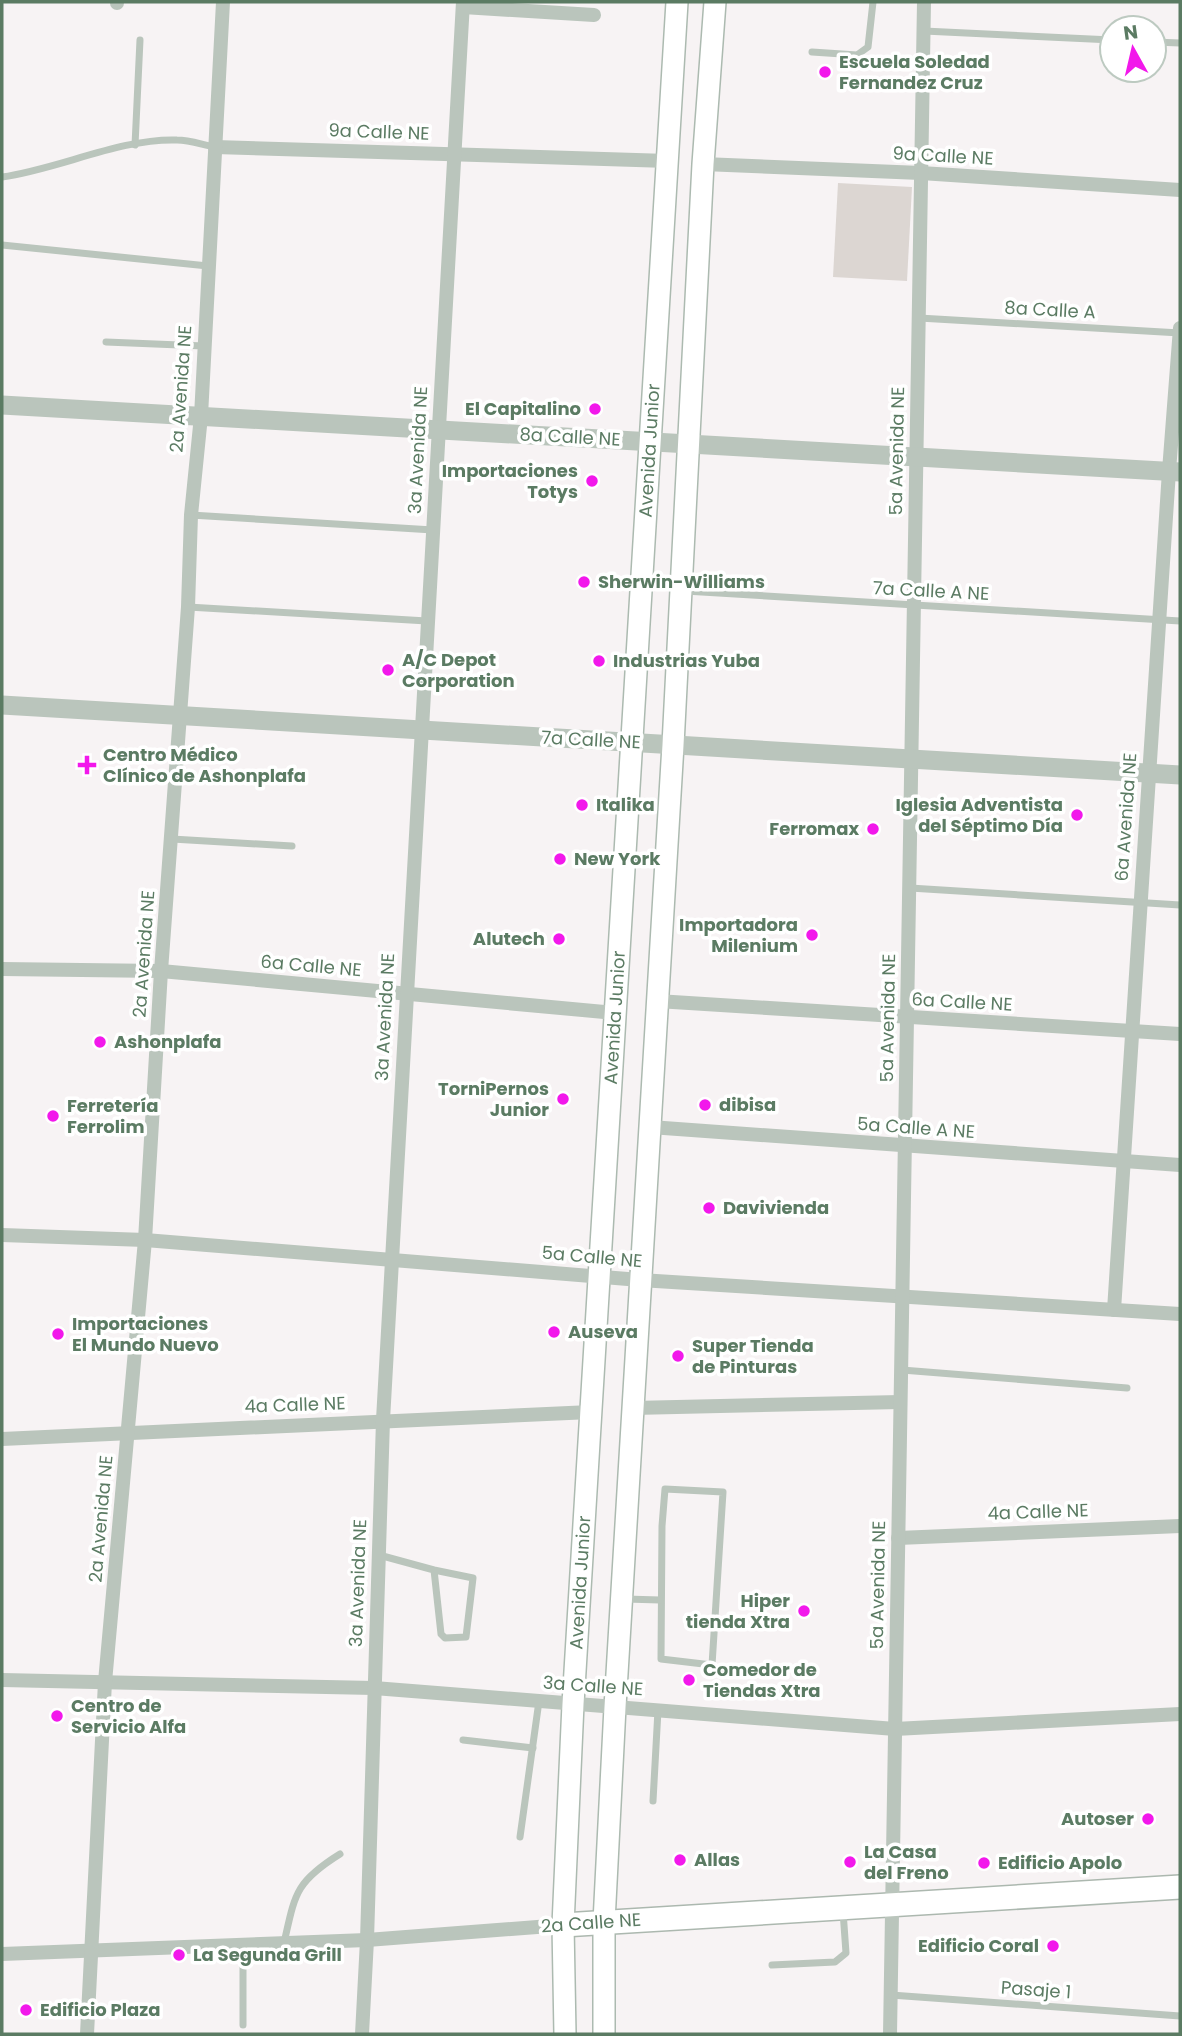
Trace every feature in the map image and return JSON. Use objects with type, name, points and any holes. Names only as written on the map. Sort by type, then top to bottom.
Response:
[{"type":"main road","name":"Avenida Junior","points":[[565,2034],[563,1925],[573,1704],[677,2]]},
{"type":"main road","name":"Avenida Junior","points":[[604,2034],[604,1922],[615,1707],[673,745],[703,164],[715,2]]},
{"type":"main road","name":"2a Calle NE","points":[[563,1925],[1180,1887]]},
{"type":"street","name":"2a Avenida NE","points":[[87,2034],[105,1682],[145,1240],[181,715],[191,515],[201,416],[223,2]]},
{"type":"street","name":"5a Avenida NE","points":[[890,2034],[924,2]]},
{"type":"street","points":[[463,4],[594,15]]},
{"type":"street","name":"3a Avenida NE","points":[[362,2034],[368,1940],[383,1420],[463,4]]},
{"type":"street","name":"9a Calle NE","points":[[215,147],[668,161]]},
{"type":"street","name":"9a Calle NE","points":[[703,164],[921,173],[1180,190]]},
{"type":"street","name":"6a Avenida NE","points":[[1114,1310],[1159,620],[1174,471],[1180,331]]},
{"type":"street","name":"8a Calle NE","points":[[2,405],[1174,471]]},
{"type":"street","name":"7a Calle NE","points":[[2,705],[1180,775]]},
{"type":"street","name":"6a Calle NE","points":[[2,969],[162,971],[615,1013]]},
{"type":"street","name":"6a Calle NE","points":[[657,1001],[1180,1034]]},
{"type":"street","name":"5a Calle A NE","points":[[650,1127],[1180,1166]]},
{"type":"street","name":"5a Calle NE","points":[[2,1235],[145,1240],[640,1280],[1180,1314]]},
{"type":"street","points":[[633,1408],[900,1402]]},
{"type":"street","name":"4a Calle NE","points":[[2,1438],[591,1412]]},
{"type":"street","name":"4a Calle NE","points":[[898,1538],[1180,1526]]},
{"type":"street","name":"3a Calle NE","points":[[2,1680],[374,1689],[895,1729],[1180,1714]]},
{"type":"street","name":"2a Calle NE","points":[[2,1954],[368,1940],[563,1925]]},
{"type":"lane","points":[[812,52],[857,55],[868,47],[873,2]]},
{"type":"lane","points":[[923,31],[1098,39]]},
{"type":"lane","points":[[135,145],[140,40]]},
{"type":"lane","points":[[2,177],[32,173],[135,145],[179,140],[215,147]]},
{"type":"lane","points":[[2,246],[208,266]]},
{"type":"lane","name":"8a Calle A","points":[[919,318],[1180,331]]},
{"type":"lane","points":[[106,342],[204,346]]},
{"type":"lane","points":[[191,515],[433,530]]},
{"type":"lane","name":"7a Calle A NE","points":[[680,591],[1180,621]]},
{"type":"lane","points":[[188,607],[427,621]]},
{"type":"lane","points":[[172,838],[292,846]]},
{"type":"lane","points":[[909,888],[1180,905]]},
{"type":"lane","points":[[901,1370],[1127,1388]]},
{"type":"lane","points":[[665,1489],[723,1492],[712,1665],[661,1659],[660,1600],[665,1489]]},
{"type":"lane","points":[[378,1555],[473,1578],[466,1637],[444,1638],[441,1634],[434,1570]]},
{"type":"lane","points":[[621,1599],[660,1600]]},
{"type":"lane","points":[[520,1837],[539,1701]]},
{"type":"lane","points":[[653,1801],[658,1710]]},
{"type":"lane","points":[[463,1740],[533,1748]]},
{"type":"lane","points":[[284,1944],[295,1897],[315,1870],[340,1854]]},
{"type":"lane","points":[[772,1965],[835,1962],[842,1958],[846,1953],[843,1907]]},
{"type":"lane","points":[[243,1945],[243,2025]]},
{"type":"lane","name":"Pasaje 1","points":[[890,1995],[1180,2016]]},
{"type":"shaded area","points":[[838,183],[912,187],[907,281],[833,277]]},
{"type":"place","name":"Escuela Soledad Fernandez Cruz","points":[[825,72]]},
{"type":"place","name":"El Capitalino","points":[[595,409]]},
{"type":"place","name":"Importaciones Totys","points":[[592,481]]},
{"type":"place","name":"Sherwin-Williams","points":[[584,582]]},
{"type":"place","name":"Industrias Yuba","points":[[599,661]]},
{"type":"place","name":"A/C Depot Corporation","points":[[388,670]]},
{"type":"place","name":"Centro Médico Clínico de Ashonplafa","points":[[87,765]]},
{"type":"place","name":"Italika","points":[[582,805]]},
{"type":"place","name":"Iglesia Adventista del Séptimo Día","points":[[1077,815]]},
{"type":"place","name":"Ferromax","points":[[873,829]]},
{"type":"place","name":"New York","points":[[560,859]]},
{"type":"place","name":"Importadora Milenium","points":[[812,935]]},
{"type":"place","name":"Alutech","points":[[559,939]]},
{"type":"place","name":"Ashonplafa","points":[[100,1042]]},
{"type":"place","name":"TorniPernos Junior","points":[[563,1099]]},
{"type":"place","name":"dibisa","points":[[705,1105]]},
{"type":"place","name":"Ferretería Ferrolim","points":[[53,1116]]},
{"type":"place","name":"Davivienda","points":[[709,1208]]},
{"type":"place","name":"Auseva","points":[[554,1332]]},
{"type":"place","name":"Importaciones El Mundo Nuevo","points":[[58,1334]]},
{"type":"place","name":"Super Tienda de Pinturas","points":[[678,1356]]},
{"type":"place","name":"Hiper tienda Xtra","points":[[804,1611]]},
{"type":"place","name":"Comedor de Tiendas Xtra","points":[[689,1680]]},
{"type":"place","name":"Centro de Servicio Alfa","points":[[57,1716]]},
{"type":"place","name":"Autoser","points":[[1148,1819]]},
{"type":"place","name":"Allas","points":[[680,1860]]},
{"type":"place","name":"La Casa del Freno","points":[[850,1862]]},
{"type":"place","name":"Edificio Apolo","points":[[984,1863]]},
{"type":"place","name":"Edificio Coral","points":[[1053,1946]]},
{"type":"place","name":"La Segunda Grill","points":[[179,1955]]},
{"type":"place","name":"Edificio Plaza","points":[[26,2010]]}]
